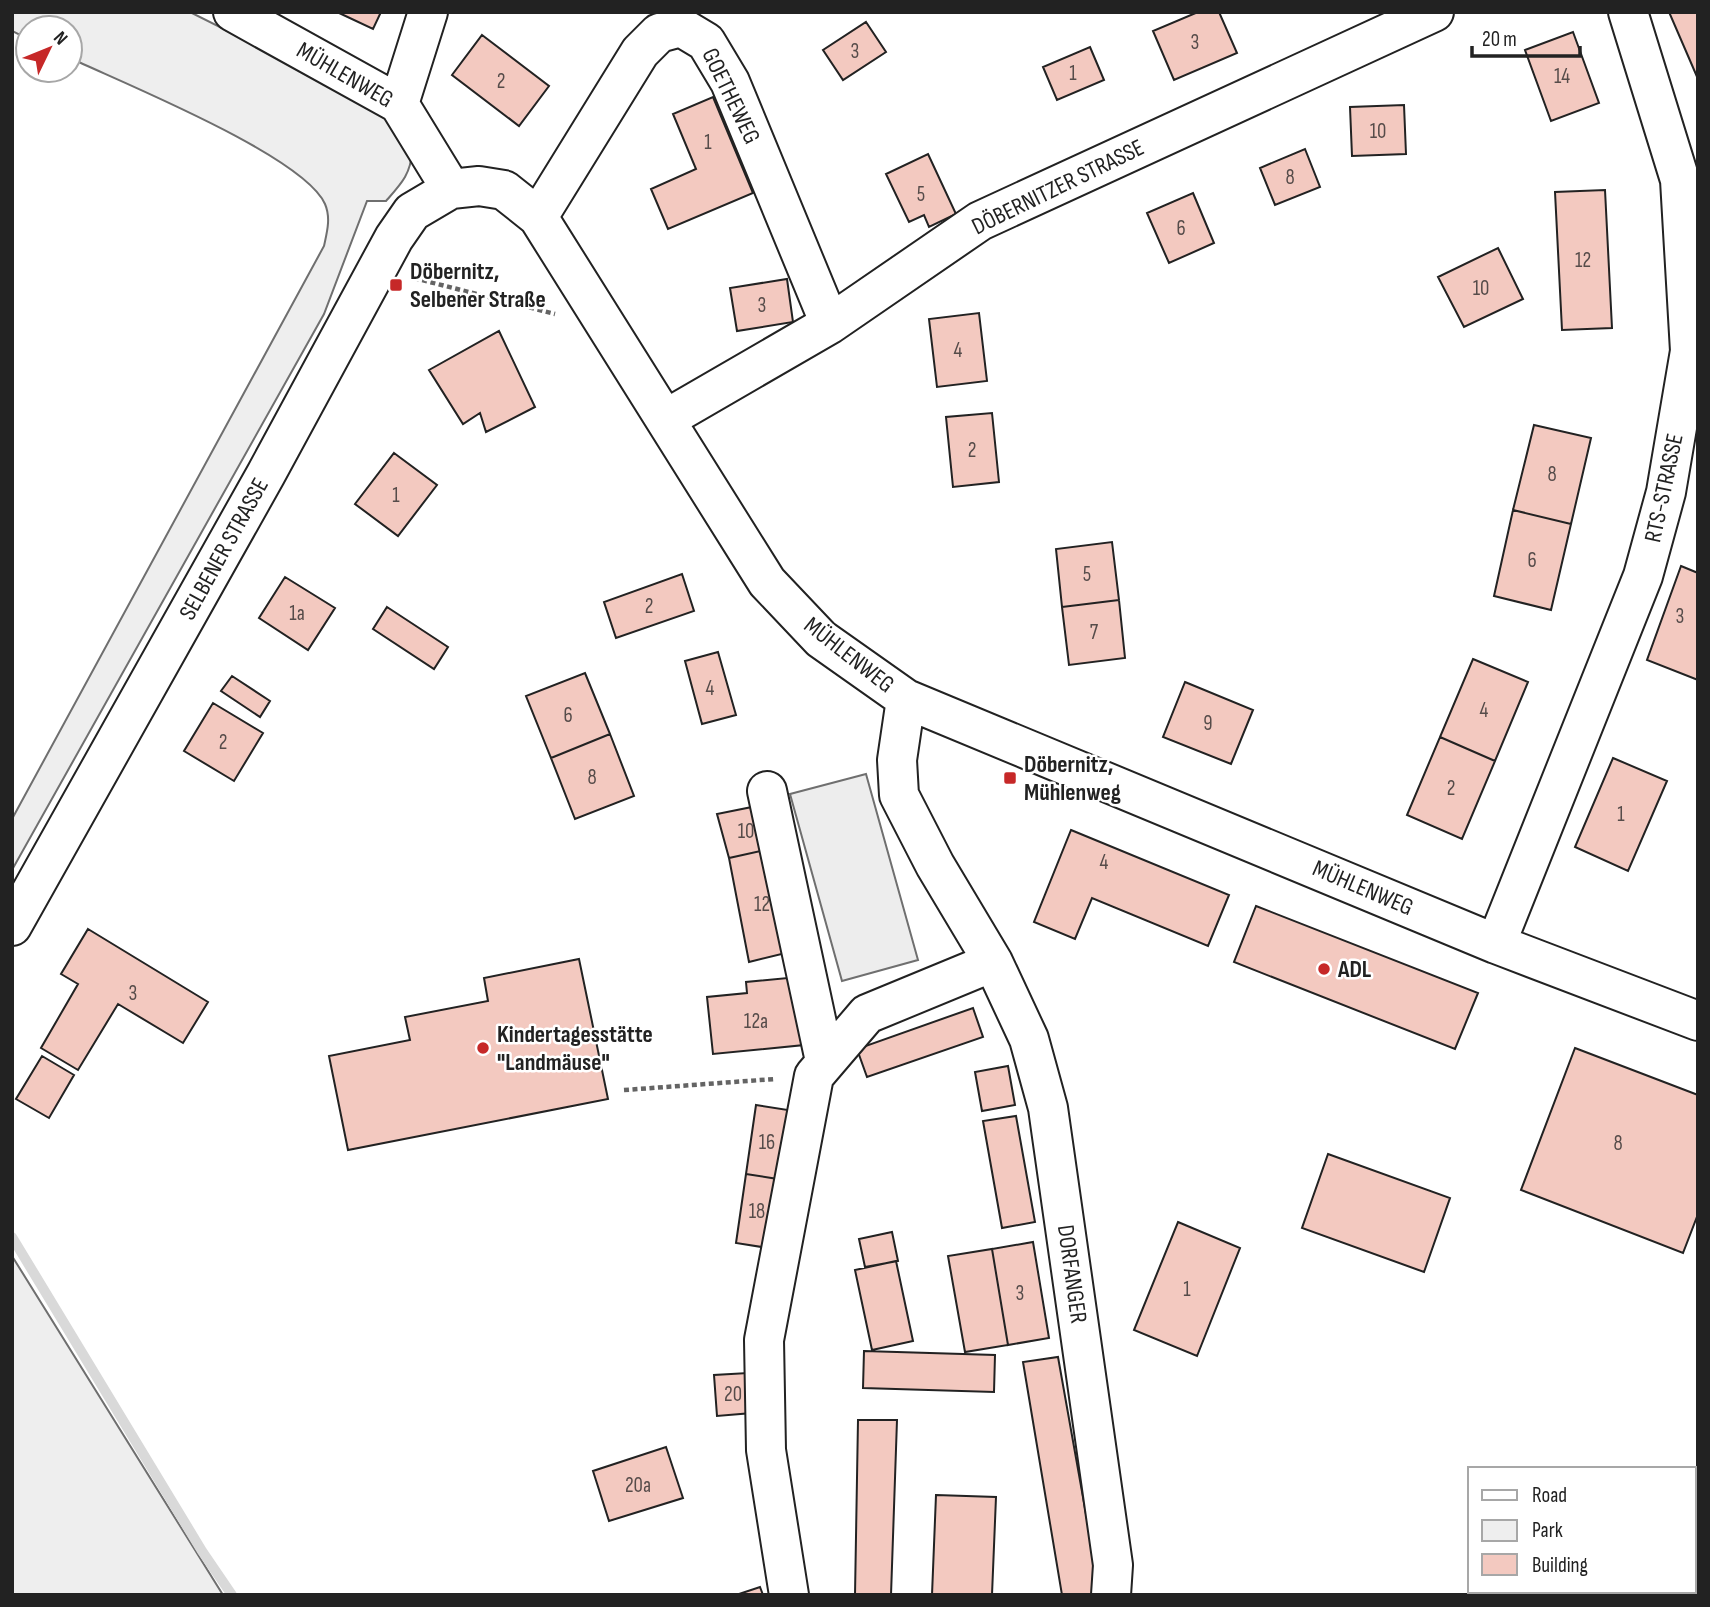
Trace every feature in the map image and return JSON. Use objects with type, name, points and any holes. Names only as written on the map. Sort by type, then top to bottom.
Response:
[{"type":"street","name":"MÜHLENWEG","points":[[233,12],[399,104],[451,189],[479,186],[504,190],[538,217],[767,582],[821,639],[906,699],[1496,944],[1698,1020]]},
{"type":"street","points":[[399,104],[428,12]]},
{"type":"street","name":"DÖBERNITZER STRASSE","points":[[666,419],[830,324],[979,221],[1434,12]]},
{"type":"street","name":"RTS-STRASSE","points":[[1496,944],[1643,576],[1666,492],[1690,351],[1681,180],[1628,12]]},
{"type":"street","name":"GOETHEWEG","points":[[538,217],[640,52],[659,33],[681,27],[706,42],[730,82],[830,324]]},
{"type":"street","name":"SELBENER STRASSE","points":[[12,926],[378,268],[412,212],[451,189]]},
{"type":"street","name":"DORFANGER","points":[[906,699],[897,760],[899,795],[934,865],[993,962],[1029,1039],[1048,1108],[1113,1565],[1111,1595]]},
{"type":"street","points":[[767,791],[820,1069],[764,1340],[766,1450],[789,1595]]},
{"type":"street","points":[[820,1069],[867,1014],[993,962]]},
{"type":"path","points":[[378,268],[610,328]]},
{"type":"path","points":[[624,1090],[820,1069]]},
{"type":"green space","points":[[12,12],[190,12],[377,106],[412,151],[401,184],[386,201],[367,201],[324,314],[12,870],[12,819],[324,246],[328,220],[325,204],[310,185],[284,164],[210,122],[84,64],[84,14],[14,14],[14,32]]},
{"type":"green space","points":[[12,1256],[223,1595],[12,1595]]},
{"type":"shaded area","points":[[866,774],[918,960],[842,981],[790,794]]},
{"type":"building","points":[[337,12],[381,12],[373,29]]},
{"type":"building","points":[[1198,12],[1219,12],[1237,53],[1174,80],[1153,31]]},
{"type":"building","points":[[1669,12],[1698,12],[1698,79]]},
{"type":"building","points":[[866,22],[886,52],[843,80],[823,50]]},
{"type":"building","points":[[1573,32],[1599,103],[1551,121],[1525,50]]},
{"type":"building","points":[[482,35],[549,86],[519,126],[452,75]]},
{"type":"building","points":[[1090,47],[1104,80],[1057,100],[1043,67]]},
{"type":"building","points":[[713,97],[753,193],[668,229],[651,189],[696,169],[673,114]]},
{"type":"building","points":[[1404,105],[1406,154],[1352,156],[1350,107]]},
{"type":"building","points":[[1305,149],[1320,187],[1275,205],[1260,168]]},
{"type":"building","points":[[928,154],[956,214],[929,227],[924,215],[909,222],[886,174]]},
{"type":"building","points":[[1605,190],[1612,328],[1562,330],[1555,192]]},
{"type":"building","points":[[1193,193],[1214,243],[1169,263],[1147,213]]},
{"type":"building","points":[[1498,248],[1523,299],[1464,327],[1438,277]]},
{"type":"building","points":[[787,279],[793,322],[737,331],[730,288]]},
{"type":"building","points":[[979,313],[987,381],[937,387],[929,319]]},
{"type":"building","points":[[499,331],[535,407],[486,432],[480,413],[463,424],[429,370]]},
{"type":"building","points":[[992,413],[999,482],[953,487],[946,417]]},
{"type":"building","points":[[1534,425],[1591,438],[1571,524],[1513,510]]},
{"type":"building","points":[[394,453],[437,485],[398,536],[355,504]]},
{"type":"building","points":[[1513,510],[1571,524],[1551,610],[1494,596]]},
{"type":"building","points":[[1112,542],[1119,600],[1062,607],[1056,549]]},
{"type":"building","points":[[1681,566],[1698,573],[1698,680],[1647,660]]},
{"type":"building","points":[[682,574],[694,611],[616,638],[604,602]]},
{"type":"building","points":[[285,577],[335,608],[308,650],[259,618]]},
{"type":"building","points":[[1119,600],[1125,658],[1069,665],[1062,607]]},
{"type":"building","points":[[387,607],[448,647],[434,669],[373,629]]},
{"type":"building","points":[[718,652],[736,715],[702,724],[685,661]]},
{"type":"building","points":[[1473,659],[1528,682],[1495,761],[1440,737]]},
{"type":"building","points":[[585,673],[610,734],[551,758],[526,696]]},
{"type":"building","points":[[232,676],[270,701],[260,717],[221,691]]},
{"type":"building","points":[[1185,682],[1253,710],[1231,764],[1163,737]]},
{"type":"building","points":[[213,703],[263,733],[234,781],[184,751]]},
{"type":"building","points":[[610,734],[634,796],[575,819],[551,758]]},
{"type":"building","points":[[1440,737],[1495,761],[1462,839],[1407,815]]},
{"type":"building","points":[[1613,758],[1667,781],[1628,871],[1575,847]]},
{"type":"building","points":[[762,805],[774,848],[729,858],[717,814]]},
{"type":"building","points":[[1071,830],[1229,895],[1208,946],[1092,898],[1075,939],[1034,922]]},
{"type":"building","points":[[774,848],[794,951],[749,962],[729,858]]},
{"type":"building","points":[[1256,906],[1478,993],[1455,1049],[1234,962]]},
{"type":"building","points":[[88,929],[208,1002],[183,1043],[118,1004],[78,1070],[41,1048],[78,984],[61,974]]},
{"type":"building","name":"Kindertagesstätte \"Landmäuse\"","points":[[579,959],[608,1099],[348,1150],[329,1056],[410,1040],[405,1017],[488,1001],[484,978]]},
{"type":"building","points":[[798,977],[804,1045],[713,1054],[707,997],[747,993],[746,982]]},
{"type":"building","points":[[973,1008],[983,1037],[867,1077],[857,1049]]},
{"type":"building","points":[[1575,1048],[1698,1095],[1698,1214],[1683,1253],[1521,1190]]},
{"type":"building","points":[[42,1056],[74,1075],[49,1118],[16,1099]]},
{"type":"building","points":[[1008,1066],[1015,1105],[982,1111],[975,1072]]},
{"type":"building","points":[[756,1105],[788,1110],[778,1179],[746,1174]]},
{"type":"building","points":[[1016,1116],[1035,1222],[1002,1228],[983,1121]]},
{"type":"building","points":[[1328,1154],[1450,1198],[1424,1272],[1302,1228]]},
{"type":"building","points":[[746,1174],[778,1179],[768,1248],[736,1243]]},
{"type":"building","points":[[1178,1222],[1240,1248],[1197,1356],[1134,1330]]},
{"type":"building","points":[[892,1232],[898,1261],[865,1267],[859,1239]]},
{"type":"building","points":[[1033,1242],[1049,1338],[1008,1345],[992,1249]]},
{"type":"building","points":[[992,1249],[1008,1345],[965,1352],[948,1256]]},
{"type":"building","points":[[896,1261],[913,1341],[872,1350],[855,1270]]},
{"type":"building","points":[[864,1351],[995,1355],[994,1392],[863,1388]]},
{"type":"building","points":[[1058,1357],[1099,1587],[1097,1595],[1062,1595],[1023,1362]]},
{"type":"building","points":[[748,1373],[752,1413],[717,1416],[714,1375]]},
{"type":"building","points":[[858,1420],[897,1420],[891,1595],[855,1595]]},
{"type":"building","points":[[666,1447],[683,1498],[609,1521],[593,1471]]},
{"type":"building","points":[[936,1495],[996,1497],[992,1595],[932,1595]]},
{"type":"building","points":[[760,1587],[763,1595],[736,1595]]},
{"type":"waterway","points":[[12,1237],[202,1551],[232,1595]]},
{"type":"place","name":"Döbernitz, Selbener Straße","points":[[396,285]]},
{"type":"place","name":"Döbernitz, Mühlenweg","points":[[1010,778]]},
{"type":"place","name":"ADL","points":[[1324,969]]},
{"type":"place","name":"Kindertagesstätte \"Landmäuse\"","points":[[483,1048]]}]
